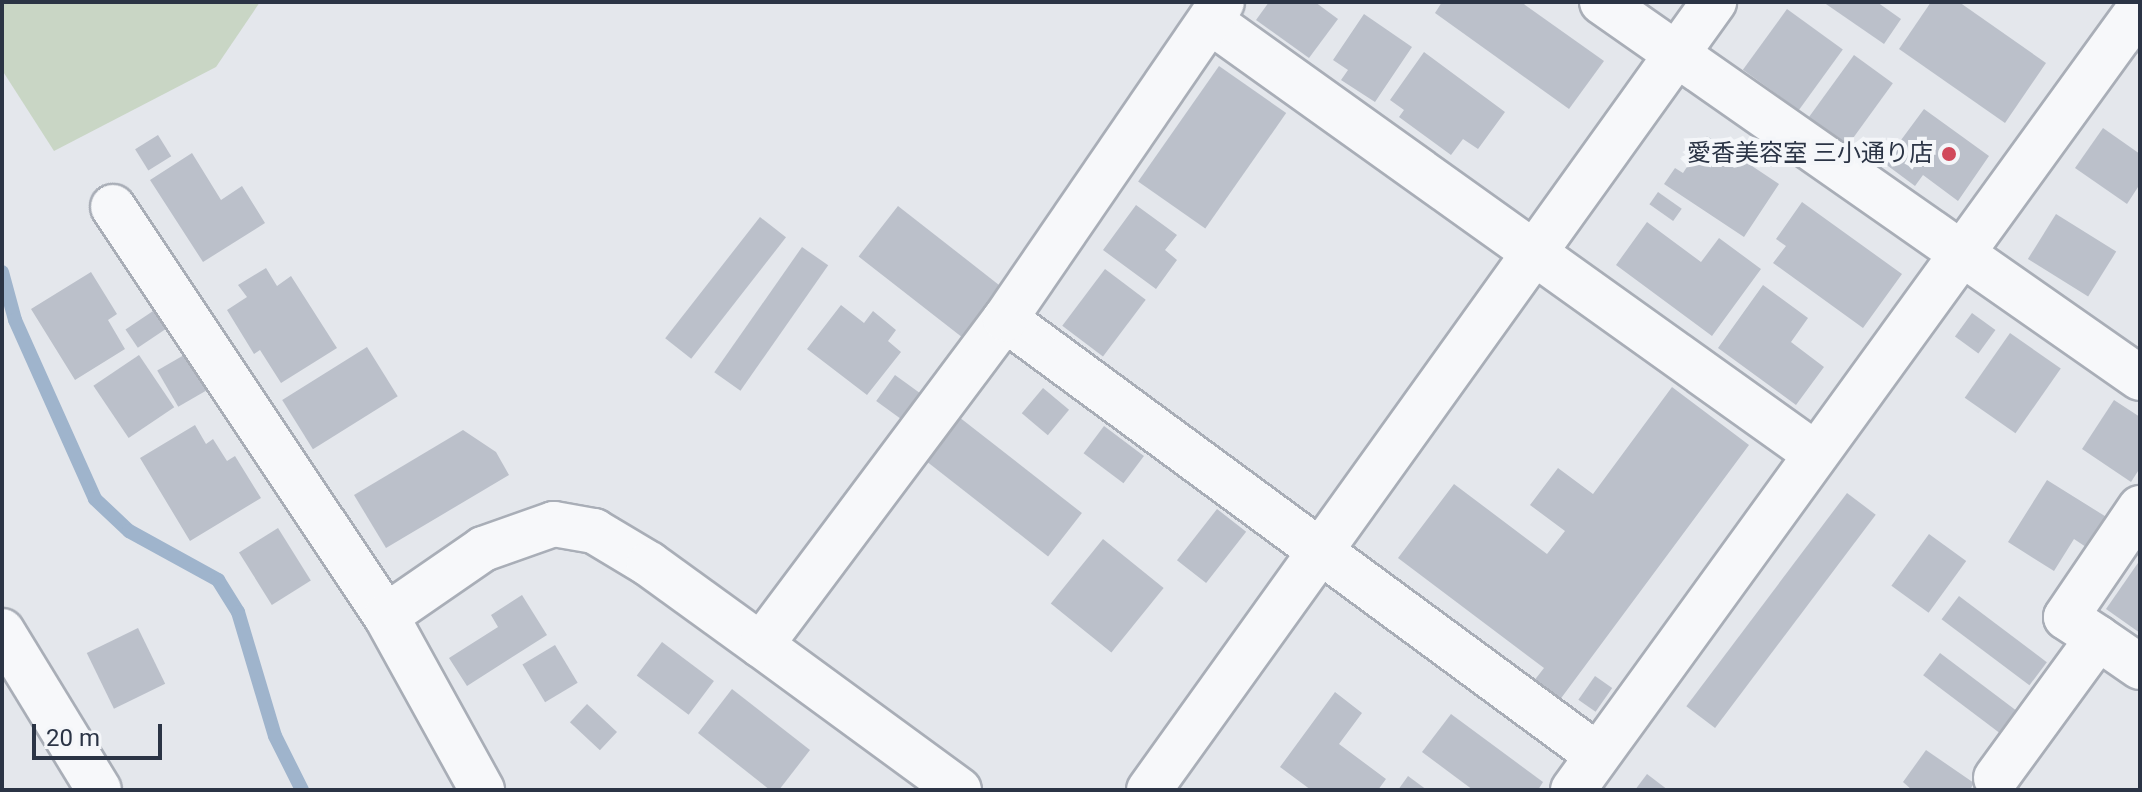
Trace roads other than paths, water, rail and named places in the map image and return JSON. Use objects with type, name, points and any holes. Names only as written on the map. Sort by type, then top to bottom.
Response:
[{"type":"street","points":[[1602,2],[1961,256],[2140,378]]},
{"type":"street","points":[[1149,790],[1714,2]]},
{"type":"street","points":[[1005,319],[1319,555],[1585,773],[1814,453],[2140,8]]},
{"type":"street","points":[[761,645],[1005,319],[1216,12],[1535,253],[1814,453]]},
{"type":"street","points":[[113,207],[386,616],[482,790]]},
{"type":"street","points":[[2140,508],[2066,617],[2140,667]]},
{"type":"street","points":[[386,616],[483,549],[554,524],[608,539],[761,645],[959,790]]},
{"type":"street","points":[[2,631],[99,790]]},
{"type":"street","points":[[1996,778],[2098,638]]},
{"type":"waterway","points":[[2,272],[15,320],[95,499],[129,531],[218,580],[238,612],[275,736],[302,790]]},
{"type":"place","name":"愛香美容室 三小通り店","points":[[1949,154]]}]
